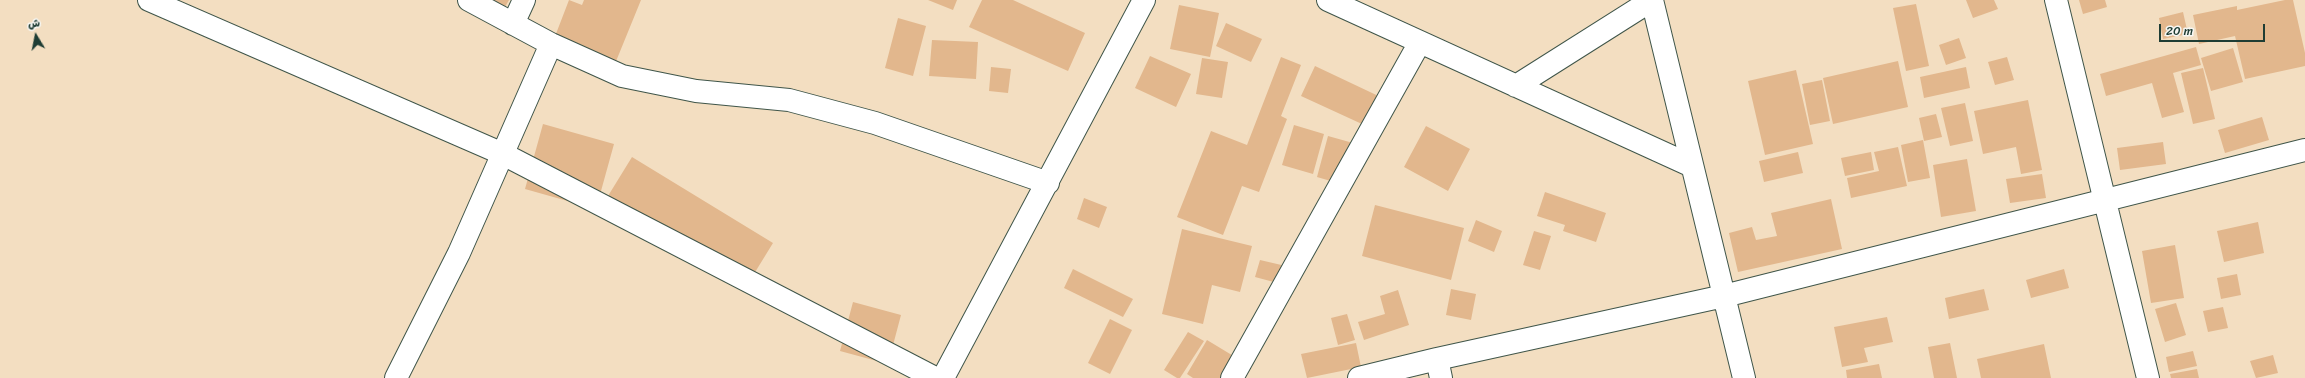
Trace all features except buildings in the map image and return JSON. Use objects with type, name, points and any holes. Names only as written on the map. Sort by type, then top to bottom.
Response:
[{"type":"street","points":[[149,0],[503,154],[935,378]]},
{"type":"street","points":[[469,0],[551,44],[622,76],[696,91],[789,100],[875,122],[1048,183]]},
{"type":"street","points":[[513,24],[524,0]]},
{"type":"street","points":[[943,378],[1144,0]]},
{"type":"street","points":[[1328,0],[1692,166]]},
{"type":"street","points":[[1516,86],[1652,0],[1744,378]]},
{"type":"street","points":[[2056,0],[2103,199],[2148,378]]},
{"type":"street","points":[[1232,378],[1420,42]]},
{"type":"street","points":[[396,378],[459,253],[551,44]]},
{"type":"street","points":[[1358,378],[1439,368],[2103,199],[2305,150]]}]
